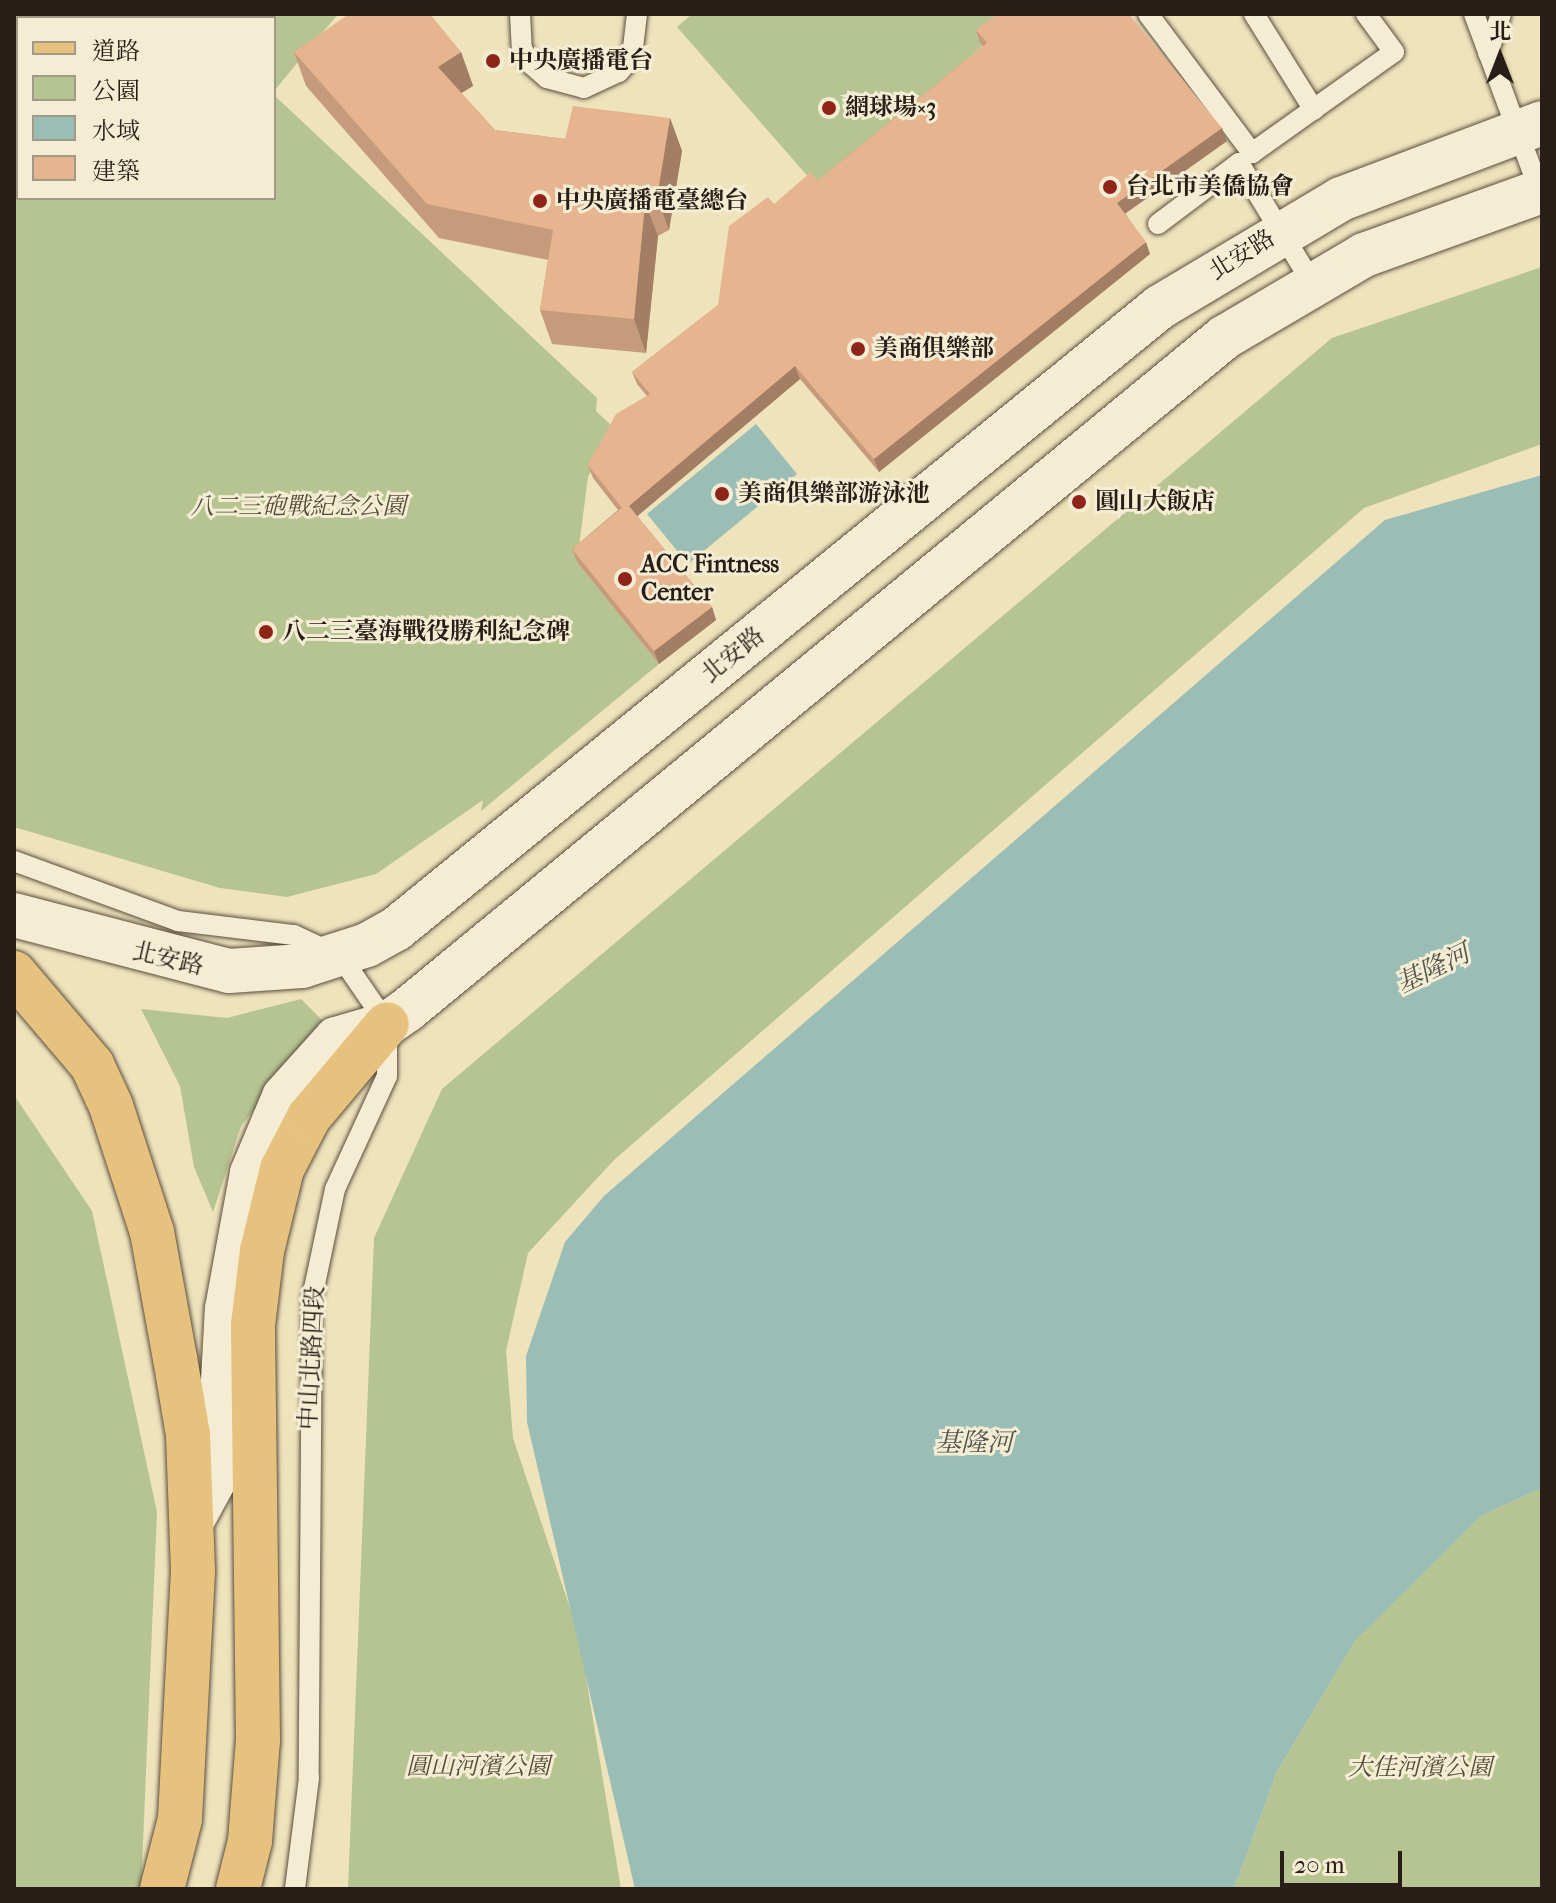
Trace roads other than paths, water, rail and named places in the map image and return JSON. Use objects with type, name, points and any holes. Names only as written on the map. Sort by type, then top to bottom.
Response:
[{"type":"main road","name":"北安路","points":[[14,915],[195,967],[281,970],[341,957],[396,929],[1160,307],[1280,231],[1531,126]]},
{"type":"main road","points":[[238,1889],[250,1841],[258,1740],[253,1325],[262,1251],[282,1169],[309,1117],[387,1024],[1225,337],[1364,255],[1541,191]]},
{"type":"main road","points":[[14,973],[92,1065],[129,1150],[173,1342],[194,1517],[180,1819],[162,1889]]},
{"type":"main road","points":[[194,1517],[218,1473],[235,1240],[265,1135],[284,1097],[336,1039],[387,1024]]},
{"type":"lane","points":[[520,14],[522,49],[532,65],[547,78],[584,88],[619,72],[632,56],[638,15]]},
{"type":"lane","points":[[1148,14],[1252,153],[1394,52],[1366,14]]},
{"type":"lane","points":[[1254,14],[1314,110]]},
{"type":"lane","points":[[1474,14],[1488,53],[1531,126],[1541,191]]},
{"type":"lane","points":[[1488,53],[1501,14]]},
{"type":"lane","points":[[1158,224],[1239,163],[1313,284]]},
{"type":"lane","points":[[14,861],[178,921],[294,935],[341,957],[387,1024]]},
{"type":"lane","name":"中山北路四段","points":[[295,1889],[309,1764],[312,1298],[335,1189],[387,1076],[387,1024]]},
{"type":"water","name":"美商俱樂部游泳池","points":[[756,424],[797,474],[688,564],[647,514]]},
{"type":"water","name":"基隆河","points":[[1542,475],[1542,1488],[1481,1516],[1355,1641],[1277,1772],[1234,1889],[635,1889],[527,1422],[526,1356],[565,1242],[604,1196],[1385,520]]},
{"type":"place","name":"中央廣播電台","points":[[493,61]]},
{"type":"place","name":"網球場×3","points":[[829,108]]},
{"type":"place","name":"台北市美僑協會","points":[[1110,187]]},
{"type":"place","name":"中央廣播電臺總台","points":[[540,201]]},
{"type":"place","name":"美商俱樂部","points":[[858,349]]},
{"type":"place","name":"美商俱樂部游泳池","points":[[722,494]]},
{"type":"place","name":"圓山大飯店","points":[[1079,502]]},
{"type":"place","name":"ACC Fintness Center","points":[[625,579]]},
{"type":"place","name":"八二三臺海戰役勝利紀念碑","points":[[266,632]]},
{"type":"park label","name":"八二三砲戰紀念公園","points":[[298,507]]},
{"type":"park label","name":"圓山河濱公園","points":[[478,1767]]},
{"type":"park label","name":"大佳河濱公園","points":[[1420,1768]]}]
